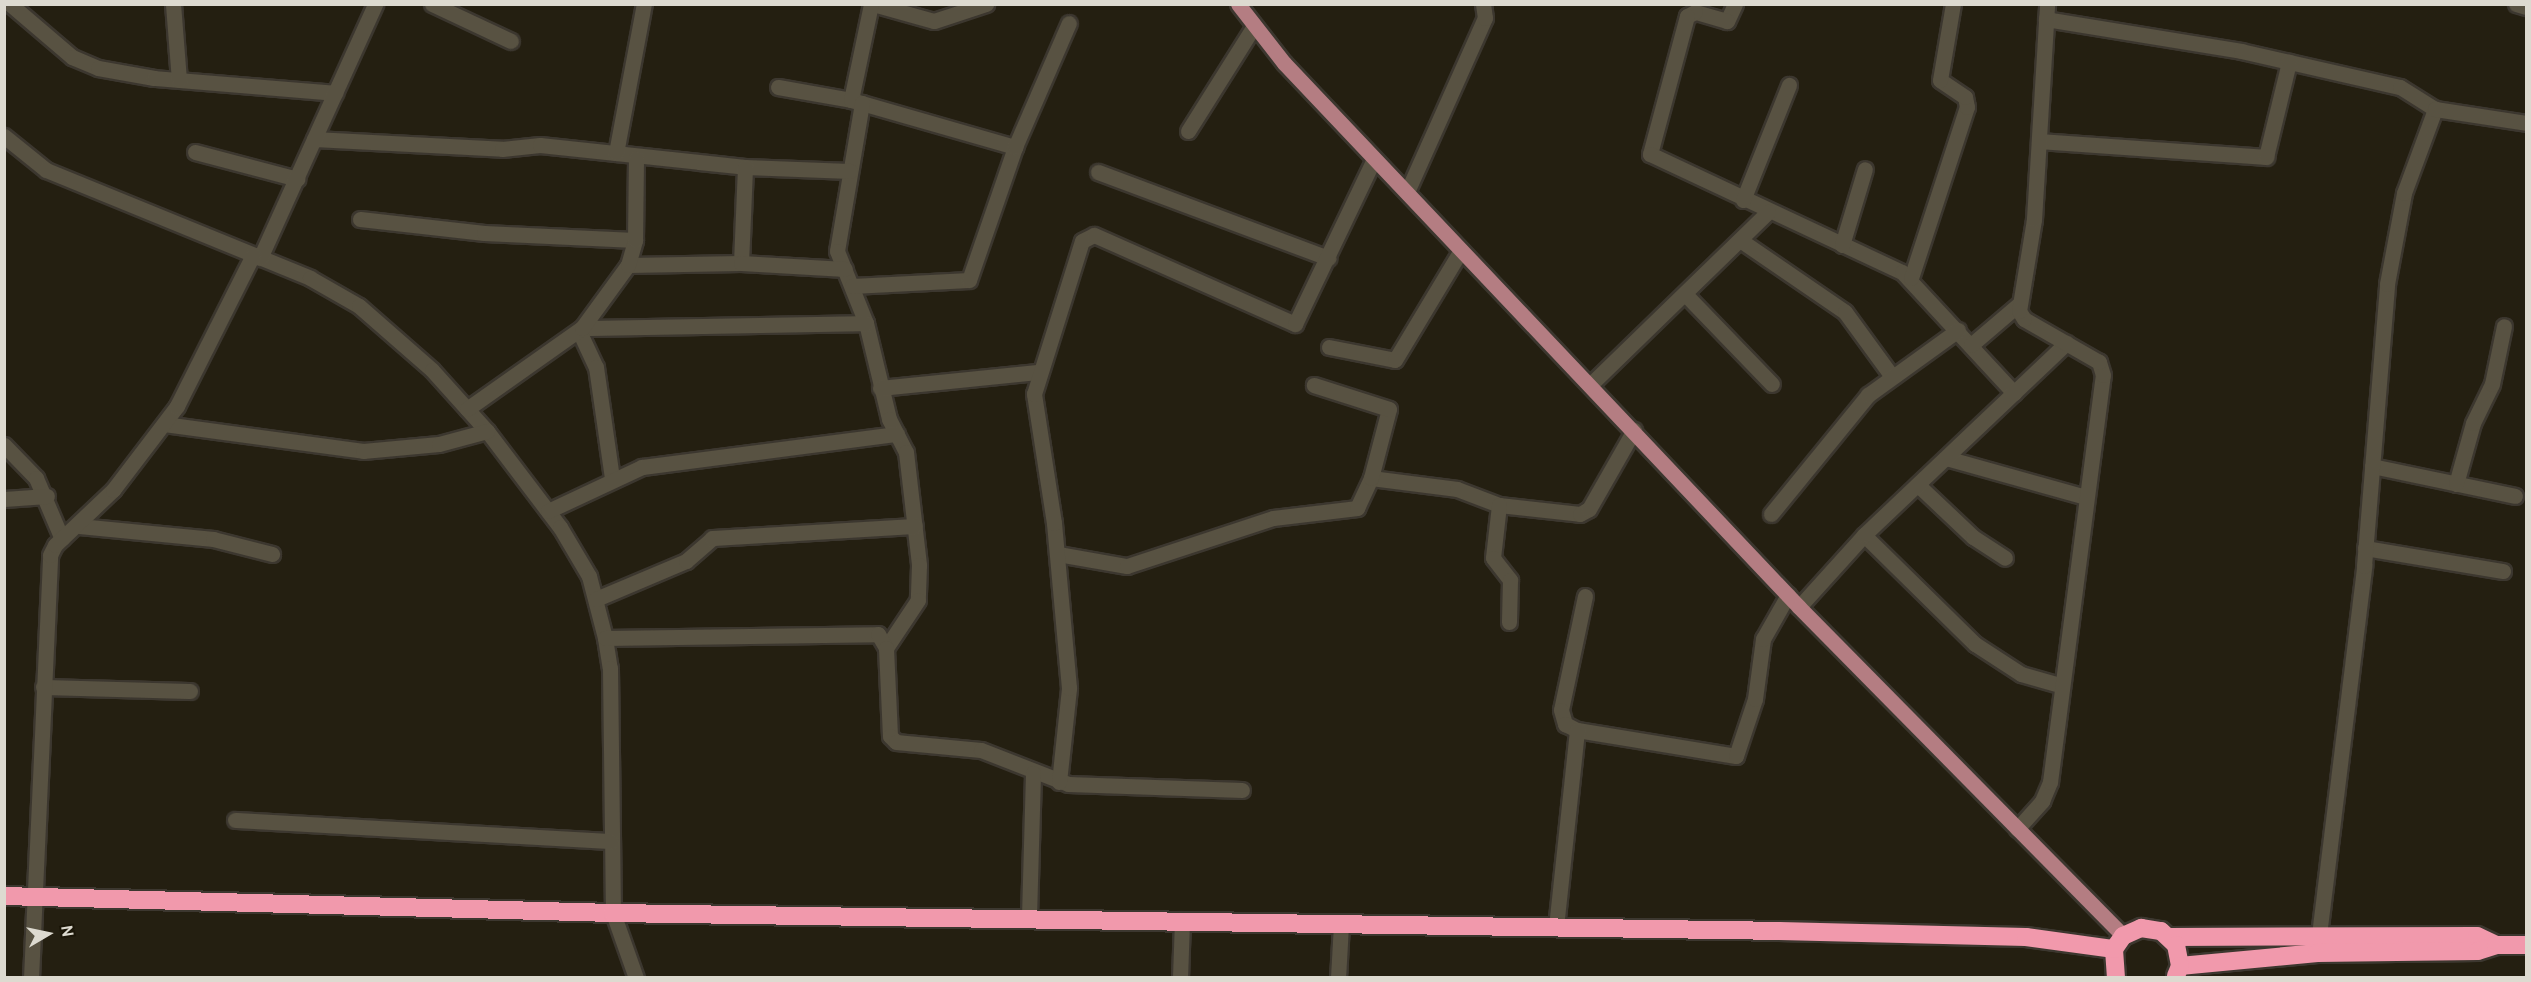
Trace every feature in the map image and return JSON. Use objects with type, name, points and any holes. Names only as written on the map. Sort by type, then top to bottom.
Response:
[{"type":"highway","points":[[4,896],[614,913],[1029,916],[1341,925],[2026,937],[2119,943],[2141,928],[2170,937],[2476,936],[2496,945]]},
{"type":"highway","points":[[2170,937],[2178,972],[2317,953],[2478,951],[2496,945],[2526,945]]},
{"type":"highway","points":[[2112,975],[2119,943]]},
{"type":"main road","points":[[1238,4],[1254,26],[1374,159],[1591,384],[1799,607],[2017,829],[2119,943]]},
{"type":"street","points":[[10,4],[83,63],[179,80],[335,93]]},
{"type":"street","points":[[173,4],[179,80]]},
{"type":"street","points":[[31,978],[50,555],[62,539],[79,526],[164,424],[204,356],[298,179],[375,4]]},
{"type":"street","points":[[432,4],[511,41]]},
{"type":"street","points":[[616,153],[644,4]]},
{"type":"street","points":[[886,648],[918,600],[915,526],[907,458],[880,388],[866,323],[837,244],[850,171],[856,102],[872,4],[934,21],[986,4]]},
{"type":"street","points":[[1407,192],[1485,18],[1484,4]]},
{"type":"street","points":[[1735,4],[1727,21],[1695,12],[1687,16],[1649,151],[1654,158],[1911,278],[2014,393]]},
{"type":"street","points":[[1911,278],[1967,107],[1965,97],[1940,80],[1953,4]]},
{"type":"street","points":[[2516,4],[2526,7]]},
{"type":"street","points":[[2017,829],[2049,787],[2060,685],[2103,369],[2066,343],[2024,319],[2019,304],[2034,219],[2047,12],[2400,87],[2435,109],[2526,123]]},
{"type":"street","points":[[852,286],[969,280],[1014,147],[1069,23]]},
{"type":"street","points":[[1188,131],[1254,26]]},
{"type":"street","points":[[2039,141],[2266,157],[2273,145],[2289,62]]},
{"type":"street","points":[[1743,200],[1789,85]]},
{"type":"street","points":[[778,87],[856,102],[1014,147]]},
{"type":"street","points":[[2319,935],[2365,548],[2392,246],[2403,193],[2435,109]]},
{"type":"street","points":[[4,136],[46,170],[310,278],[359,306],[432,370],[487,431],[548,511],[589,576],[605,638],[610,668],[610,841],[614,913],[636,978]]},
{"type":"street","points":[[314,139],[502,150],[540,145],[616,153],[636,158],[745,167],[850,171]]},
{"type":"street","points":[[195,152],[298,179]]},
{"type":"street","points":[[467,410],[581,329],[628,265],[635,240],[636,158]]},
{"type":"street","points":[[1059,782],[1069,705],[1058,554],[1035,403],[1037,372],[1087,236],[1094,235],[1292,324],[1301,318],[1374,159]]},
{"type":"street","points":[[741,263],[745,167]]},
{"type":"street","points":[[1842,245],[1864,169]]},
{"type":"street","points":[[1098,172],[1328,258]]},
{"type":"street","points":[[1591,384],[1768,212]]},
{"type":"street","points":[[360,219],[484,233],[635,240]]},
{"type":"street","points":[[1740,240],[1845,312],[1891,375]]},
{"type":"street","points":[[1329,348],[1395,360],[1461,250]]},
{"type":"street","points":[[628,265],[741,263],[845,269]]},
{"type":"street","points":[[1685,294],[1772,384]]},
{"type":"street","points":[[1971,345],[2019,304]]},
{"type":"street","points":[[581,329],[866,323]]},
{"type":"street","points":[[2456,484],[2473,423],[2492,384],[2504,326]]},
{"type":"street","points":[[581,329],[596,368],[612,478]]},
{"type":"street","points":[[1771,514],[1842,424],[1891,375],[1958,330]]},
{"type":"street","points":[[1799,607],[1864,535],[2066,343]]},
{"type":"street","points":[[880,388],[1037,372]]},
{"type":"street","points":[[1058,554],[1132,565],[1178,545],[1274,518],[1357,508],[1371,478],[1389,409],[1314,385]]},
{"type":"street","points":[[164,424],[363,451],[439,444],[487,431]]},
{"type":"street","points":[[1371,478],[1457,489],[1499,506],[1583,513],[1634,430]]},
{"type":"street","points":[[548,511],[612,478],[662,463],[897,434]]},
{"type":"street","points":[[4,445],[47,496],[62,539]]},
{"type":"street","points":[[1946,458],[2086,497]]},
{"type":"street","points":[[2372,466],[2515,496]]},
{"type":"street","points":[[1918,484],[1973,537],[2005,558]]},
{"type":"street","points":[[4,499],[47,496]]},
{"type":"street","points":[[1499,506],[1493,558],[1510,580],[1509,622]]},
{"type":"street","points":[[79,526],[213,539],[272,554]]},
{"type":"street","points":[[596,599],[694,557],[712,538],[915,526]]},
{"type":"street","points":[[1864,535],[1975,644],[2021,674],[2060,685]]},
{"type":"street","points":[[2365,548],[2503,571]]},
{"type":"street","points":[[1585,596],[1561,710],[1565,724],[1577,730],[1739,755],[1755,699],[1763,639],[1788,595]]},
{"type":"street","points":[[605,638],[871,633],[882,637],[886,648],[893,741],[981,750],[1059,782],[1242,790]]},
{"type":"street","points":[[43,687],[190,691]]},
{"type":"street","points":[[1556,927],[1577,730]]},
{"type":"street","points":[[1029,916],[1034,773]]},
{"type":"street","points":[[235,820],[610,841]]},
{"type":"street","points":[[1180,978],[1182,920]]},
{"type":"street","points":[[1338,978],[1341,925]]}]
